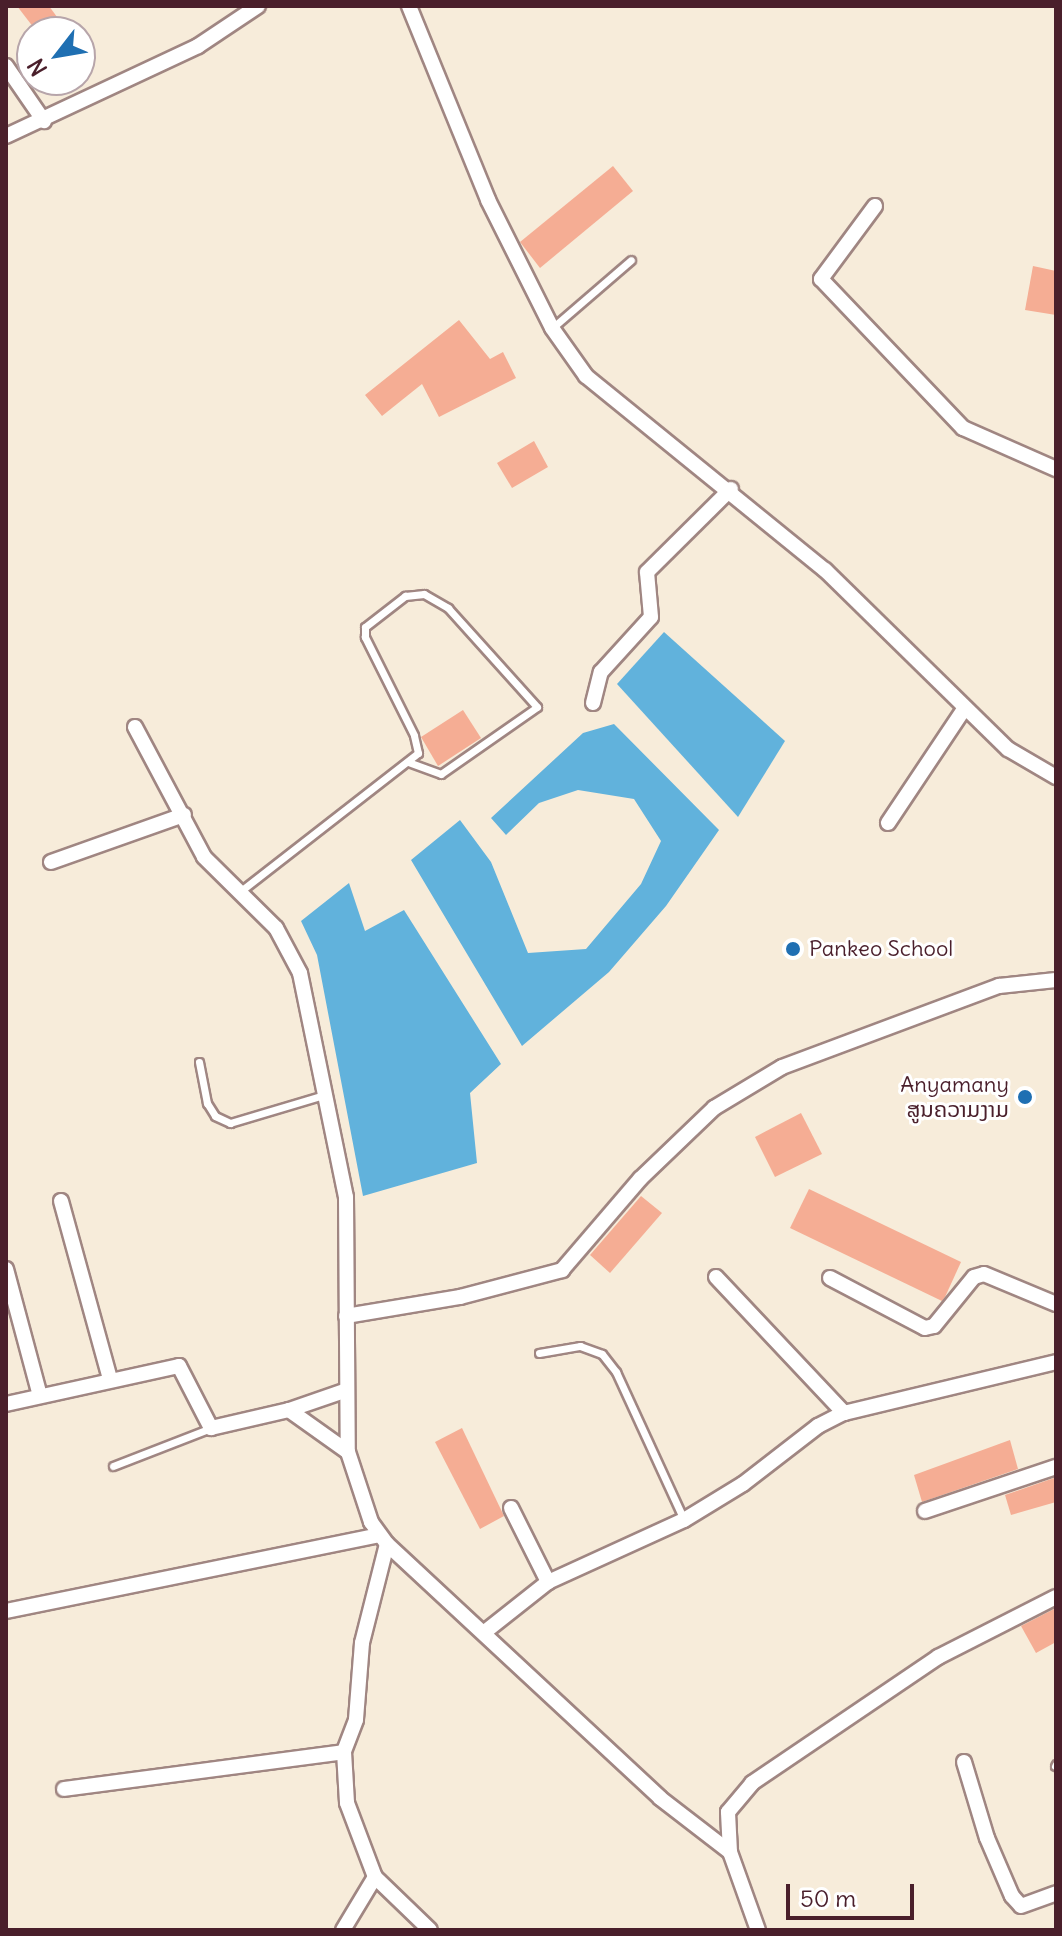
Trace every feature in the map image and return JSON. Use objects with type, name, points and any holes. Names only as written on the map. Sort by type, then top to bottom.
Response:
[{"type":"street","points":[[6,136],[44,121],[198,46],[258,6]]},
{"type":"street","points":[[415,9],[488,200],[552,328],[586,376],[731,489],[825,570],[1008,749],[1056,777]]},
{"type":"street","points":[[6,66],[44,121]]},
{"type":"street","points":[[875,206],[821,279],[963,428],[1056,469]]},
{"type":"street","points":[[593,703],[601,672],[651,617],[647,572],[731,489]]},
{"type":"street","points":[[888,823],[964,709]]},
{"type":"street","points":[[135,727],[204,857],[242,890],[276,928],[300,973],[346,1197],[348,1452],[360,1498],[383,1540],[486,1631],[660,1798],[730,1852]]},
{"type":"street","points":[[51,862],[184,815]]},
{"type":"street","points":[[346,1316],[460,1297],[562,1270],[640,1179],[714,1108],[782,1067],[999,986],[1056,980]]},
{"type":"street","points":[[61,1201],[110,1379]]},
{"type":"street","points":[[6,1269],[40,1396]]},
{"type":"street","points":[[830,1278],[925,1328],[934,1326],[974,1277],[984,1274],[1056,1304]]},
{"type":"street","points":[[716,1277],[844,1413]]},
{"type":"street","points":[[486,1631],[548,1582],[684,1520],[743,1484],[818,1426],[844,1413],[1056,1362]]},
{"type":"street","points":[[6,1404],[179,1366],[211,1428],[289,1410],[347,1390]]},
{"type":"street","points":[[289,1410],[348,1452]]},
{"type":"street","points":[[925,1511],[1056,1467]]},
{"type":"street","points":[[511,1508],[548,1582]]},
{"type":"street","points":[[6,1611],[383,1540]]},
{"type":"street","points":[[383,1540],[362,1643],[356,1720],[344,1752],[347,1803],[375,1877],[430,1930]]},
{"type":"street","points":[[758,1930],[730,1852],[728,1812],[752,1783],[938,1657],[1056,1597]]},
{"type":"street","points":[[64,1789],[344,1752]]},
{"type":"street","points":[[964,1762],[987,1838],[1012,1896],[1021,1906],[1056,1893]]},
{"type":"street","points":[[343,1930],[375,1877]]},
{"type":"lane","points":[[552,328],[631,260]]},
{"type":"lane","points":[[242,890],[418,753],[414,735],[365,637],[365,627],[405,596],[424,594],[448,608],[537,707],[441,774],[408,762]]},
{"type":"lane","points":[[199,1062],[207,1103],[215,1116],[230,1123],[326,1095]]},
{"type":"lane","points":[[539,1353],[580,1346],[602,1354],[616,1372],[684,1520]]},
{"type":"lane","points":[[113,1466],[211,1428]]},
{"type":"water","points":[[664,632],[785,741],[738,817],[617,684]]},
{"type":"water","points":[[614,724],[719,830],[666,906],[609,972],[522,1046],[411,860],[460,820],[491,862],[528,953],[586,949],[641,884],[661,841],[634,799],[578,790],[539,803],[506,835],[491,818],[583,733]]},
{"type":"water","points":[[349,883],[365,931],[404,910],[501,1064],[470,1093],[477,1163],[363,1196],[317,955],[301,921]]},
{"type":"building","points":[[17,6],[49,6],[56,16],[25,16]]},
{"type":"building","points":[[613,166],[633,191],[540,268],[520,242]]},
{"type":"building","points":[[1033,266],[1056,271],[1056,315],[1025,310]]},
{"type":"building","points":[[459,320],[490,359],[503,352],[516,378],[439,417],[422,384],[382,416],[365,395]]},
{"type":"building","points":[[534,441],[548,467],[512,488],[497,463]]},
{"type":"building","points":[[463,710],[481,738],[438,766],[421,737]]},
{"type":"building","points":[[801,1113],[822,1154],[775,1177],[755,1137]]},
{"type":"building","points":[[809,1189],[961,1262],[942,1301],[790,1228]]},
{"type":"building","points":[[641,1196],[662,1213],[610,1273],[590,1255]]},
{"type":"building","points":[[462,1428],[504,1516],[480,1529],[435,1442]]},
{"type":"building","points":[[1010,1440],[1018,1469],[922,1502],[914,1475]]},
{"type":"building","points":[[1054,1478],[1056,1502],[1011,1515],[1005,1495]]},
{"type":"building","points":[[1056,1608],[1056,1642],[1036,1653],[1021,1626]]},
{"type":"place","name":"Pankeo School","points":[[793,949]]},
{"type":"place","name":"Anyamany ສູນຄວາມງາມ","points":[[1025,1097]]}]
